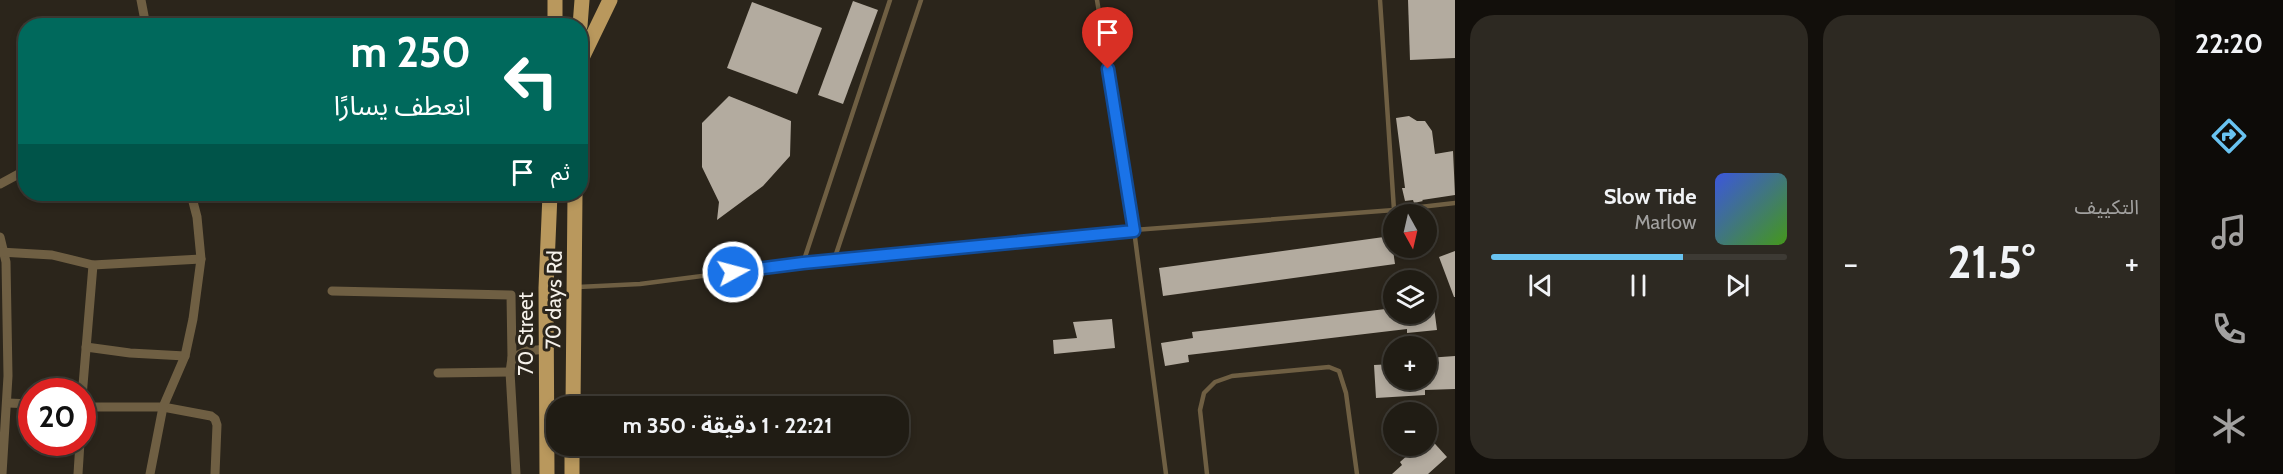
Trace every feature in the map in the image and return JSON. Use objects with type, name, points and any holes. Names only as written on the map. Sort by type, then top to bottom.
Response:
[{"type":"main road","points":[[555,0],[555,18]]},
{"type":"main road","points":[[581,18],[582,0]]},
{"type":"main road","points":[[588,45],[610,0]]},
{"type":"main road","name":"70 Street","points":[[547,474],[546,288],[550,201]]},
{"type":"main road","name":"70 days Rd","points":[[573,396],[575,201]]},
{"type":"main road","points":[[572,456],[572,474]]},
{"type":"street","points":[[141,0],[144,18]]},
{"type":"street","points":[[0,184],[18,174]]},
{"type":"street","points":[[150,474],[163,406],[185,356],[193,319],[201,259],[197,217],[193,201]]},
{"type":"street","points":[[0,237],[6,262],[4,376],[8,403],[2,449],[2,474]]},
{"type":"street","points":[[2,252],[52,255],[93,265],[201,259]]},
{"type":"street","points":[[84,378],[93,265]]},
{"type":"street","points":[[332,291],[511,295],[512,358],[510,372],[516,474]]},
{"type":"street","points":[[86,347],[130,353],[185,356]]},
{"type":"street","points":[[512,358],[526,351],[547,349]]},
{"type":"street","points":[[438,373],[510,372]]},
{"type":"street","points":[[8,403],[18,403]]},
{"type":"street","points":[[96,407],[163,406],[215,419],[217,425],[215,474]]},
{"type":"street","points":[[78,474],[79,456]]},
{"type":"lane","points":[[803,263],[890,0]]},
{"type":"lane","points":[[834,260],[921,0]]},
{"type":"lane","points":[[1097,0],[1134,231],[1166,474]]},
{"type":"lane","points":[[1380,0],[1394,204]]},
{"type":"lane","points":[[1437,205],[1455,203]]},
{"type":"lane","points":[[575,287],[640,284],[803,263],[1134,231],[1383,211]]},
{"type":"lane","points":[[1208,474],[1200,410],[1204,393],[1215,382],[1232,376],[1329,367],[1339,371],[1346,393],[1357,474]]},
{"type":"building","points":[[1408,0],[1455,0],[1455,58],[1410,60]]},
{"type":"building","points":[[853,1],[878,10],[843,104],[818,95]]},
{"type":"building","points":[[752,2],[822,28],[797,94],[727,68]]},
{"type":"building","points":[[729,96],[791,121],[790,156],[763,186],[717,220],[719,202],[702,167],[702,123]]},
{"type":"building","points":[[1409,116],[1417,121],[1425,121],[1432,131],[1435,154],[1453,151],[1455,195],[1414,203],[1413,200],[1405,201],[1396,118]]},
{"type":"building","points":[[1383,237],[1383,258],[1394,258],[1395,264],[1163,296],[1159,268]]},
{"type":"building","points":[[1455,251],[1455,297],[1454,297],[1439,257]]},
{"type":"building","points":[[1383,309],[1383,324],[1436,324],[1437,330],[1407,333],[1407,329],[1188,355],[1189,362],[1165,366],[1161,343],[1193,338],[1192,332]]},
{"type":"building","points":[[1112,319],[1115,348],[1054,354],[1053,340],[1077,338],[1073,322]]},
{"type":"building","points":[[1455,356],[1455,389],[1437,390],[1437,357]]},
{"type":"building","points":[[1374,365],[1383,365],[1383,390],[1425,390],[1425,395],[1376,398]]},
{"type":"building","points":[[1437,446],[1447,457],[1428,474],[1392,474],[1402,465],[1400,462],[1407,456],[1437,456]]},
{"type":"route","points":[[733,272],[803,263],[1134,231],[1108,69]]}]
